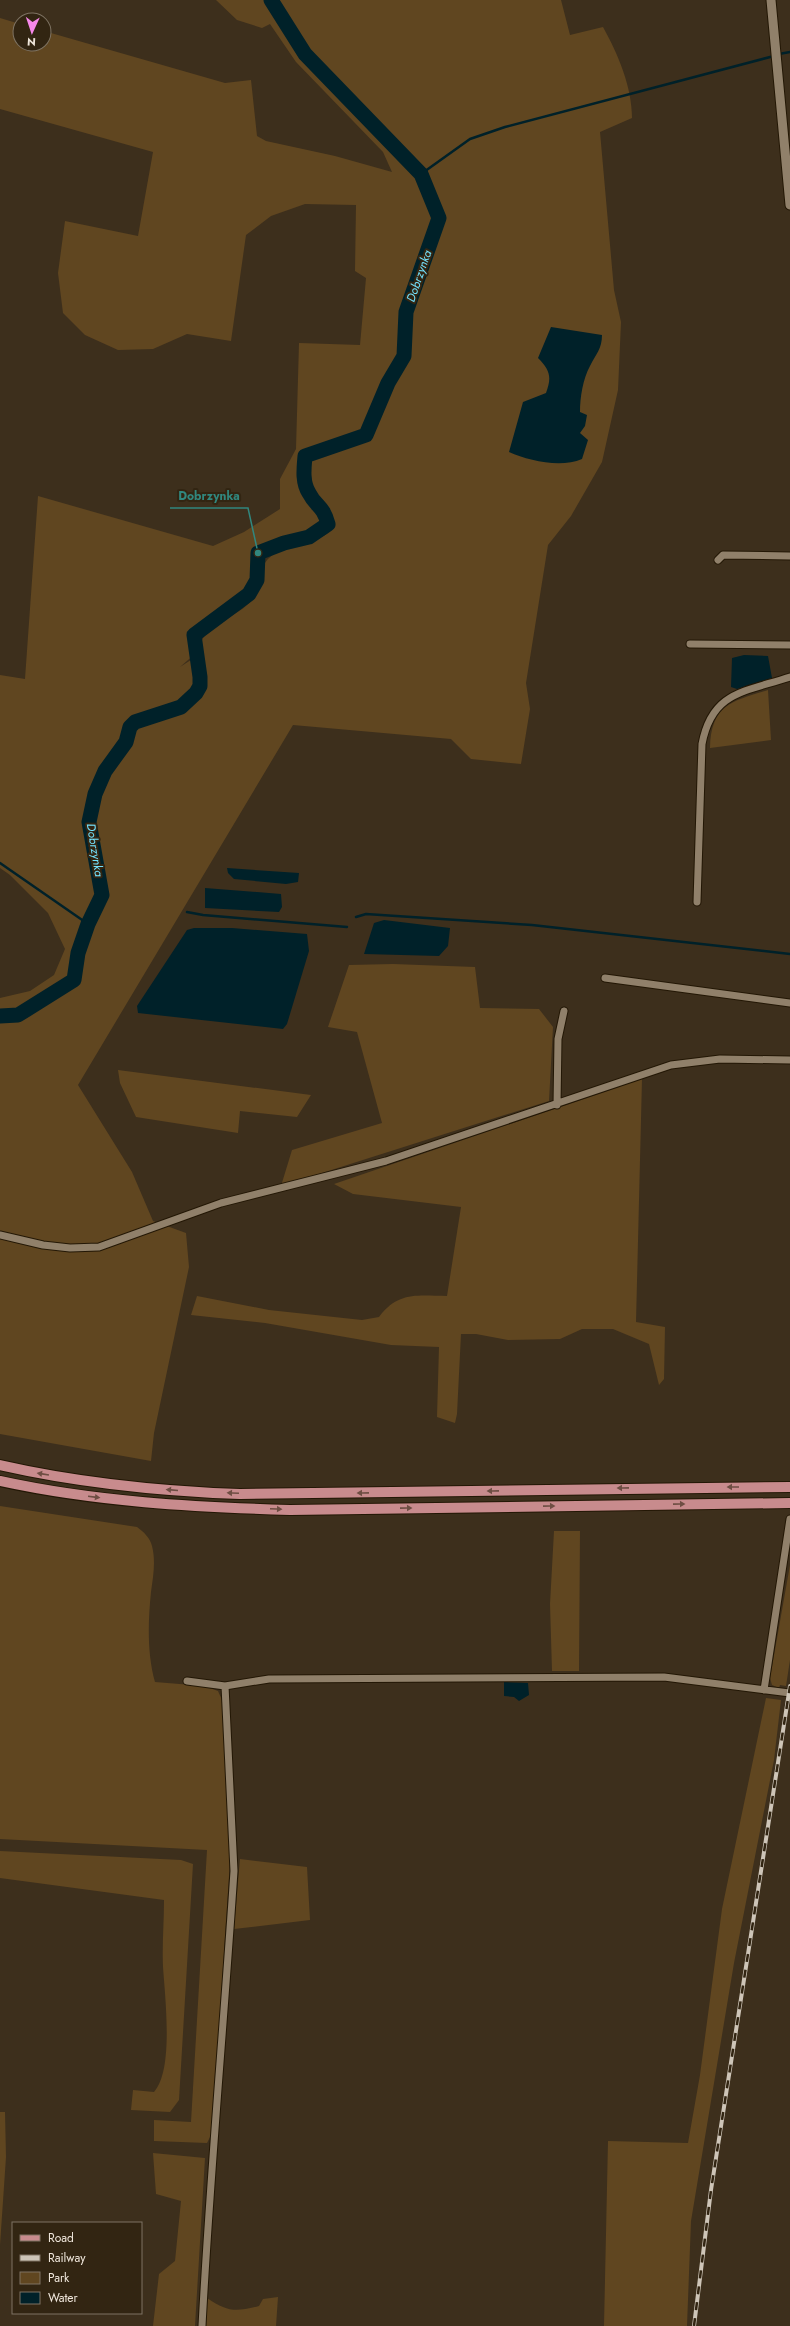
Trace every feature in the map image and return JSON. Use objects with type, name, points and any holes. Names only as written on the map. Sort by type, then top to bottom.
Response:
[{"type":"main road","points":[[0,1465],[98,1482],[179,1491],[240,1494],[790,1486]]},
{"type":"main road","points":[[0,1481],[87,1496],[142,1503],[246,1509],[290,1510],[790,1503]]},
{"type":"street","points":[[771,0],[790,205]]},
{"type":"street","points":[[718,560],[723,555],[790,556]]},
{"type":"street","points":[[690,644],[790,645]]},
{"type":"street","points":[[696,902],[702,744],[709,722],[715,709],[726,699],[790,677]]},
{"type":"street","points":[[605,978],[790,1003]]},
{"type":"street","points":[[557,1105],[558,1038],[564,1011]]},
{"type":"street","points":[[0,1235],[43,1245],[70,1248],[99,1247],[221,1204],[386,1161],[557,1105],[672,1065],[720,1059],[790,1060]]},
{"type":"street","points":[[764,1690],[790,1519]]},
{"type":"street","points":[[187,1681],[225,1686],[269,1679],[578,1677],[664,1678],[790,1693]]},
{"type":"street","points":[[202,2326],[234,1871],[225,1686]]},
{"type":"green space","points":[[216,0],[561,0],[570,35],[603,27],[619,59],[627,83],[630,94],[632,118],[600,132],[614,290],[621,322],[618,390],[602,462],[571,516],[548,545],[526,683],[530,709],[521,764],[471,759],[451,739],[293,725],[78,1085],[132,1172],[153,1221],[186,1233],[189,1267],[154,1433],[151,1461],[0,1434],[0,1019],[20,1018],[73,986],[79,977],[87,932],[107,887],[94,824],[97,807],[106,778],[126,750],[132,738],[133,729],[148,721],[182,711],[196,700],[200,692],[203,678],[199,657],[201,642],[211,629],[240,611],[252,600],[257,591],[261,572],[265,563],[271,556],[279,551],[316,539],[332,530],[332,518],[316,497],[312,484],[311,462],[305,457],[309,493],[325,512],[328,524],[309,537],[284,543],[258,553],[257,580],[249,594],[194,635],[196,653],[180,667],[194,658],[197,685],[190,697],[167,712],[143,716],[132,721],[126,726],[123,741],[102,771],[92,793],[86,821],[99,894],[85,923],[75,950],[70,978],[24,1008],[0,1012],[0,998],[30,991],[54,975],[65,949],[48,913],[10,875],[0,868],[0,675],[25,679],[38,496],[213,546],[244,532],[280,509],[280,479],[296,449],[299,343],[360,345],[366,278],[355,271],[356,205],[305,204],[271,216],[246,235],[231,341],[187,334],[153,349],[118,350],[85,335],[63,313],[58,273],[65,221],[138,236],[153,152],[0,109],[0,18],[12,22],[12,52],[52,52],[52,33],[225,83],[251,80],[257,136],[266,141],[335,156],[392,172],[383,152],[296,62],[270,24],[262,28],[237,20]]},
{"type":"green space","points":[[768,690],[771,740],[710,748],[711,733],[715,722],[720,713],[726,707],[744,698]]},
{"type":"green space","points":[[393,964],[475,967],[480,1008],[539,1009],[553,1027],[549,1101],[281,1186],[292,1150],[382,1123],[357,1032],[328,1027],[349,965]]},
{"type":"green space","points":[[118,1070],[311,1095],[297,1117],[240,1111],[238,1133],[136,1117],[120,1083]]},
{"type":"green space","points":[[642,1079],[636,1322],[665,1327],[664,1379],[659,1385],[649,1344],[613,1329],[582,1329],[560,1339],[508,1340],[476,1334],[461,1334],[457,1414],[455,1423],[437,1417],[439,1347],[391,1345],[265,1323],[191,1315],[197,1296],[269,1310],[362,1320],[379,1317],[386,1309],[401,1299],[418,1296],[447,1296],[461,1207],[353,1194],[334,1184]]},
{"type":"green space","points":[[0,1506],[137,1527],[142,1531],[151,1543],[154,1558],[149,1614],[149,1649],[155,1682],[204,1686],[218,1691],[222,1700],[230,1861],[212,2133],[207,2143],[154,2141],[154,2120],[191,2122],[207,1850],[0,1839]]},
{"type":"green space","points":[[554,1531],[580,1531],[579,1671],[552,1671],[550,1604]]},
{"type":"green space","points":[[790,1565],[790,1660],[786,1686],[780,1685],[779,1688],[772,1685],[770,1678]]},
{"type":"green space","points":[[766,1698],[781,1700],[774,1760],[734,1963],[691,2221],[687,2326],[604,2326],[608,2141],[688,2143],[700,2075],[722,1909]]},
{"type":"green space","points":[[0,1851],[181,1860],[193,1864],[179,2100],[170,2112],[131,2110],[133,2090],[154,2092],[160,2082],[164,2067],[167,2032],[163,1959],[164,1900],[0,1878]]},
{"type":"green space","points":[[240,1859],[307,1867],[310,1920],[234,1929]]},
{"type":"green space","points":[[0,2112],[5,2112],[6,2157],[0,2245]]},
{"type":"green space","points":[[153,2153],[205,2158],[195,2326],[153,2326],[159,2274],[175,2261],[181,2201],[156,2194]]},
{"type":"green space","points":[[278,2297],[276,2326],[206,2326],[207,2298],[226,2308],[238,2310],[259,2306],[263,2299]]},
{"type":"water","points":[[551,327],[602,335],[600,348],[588,371],[581,394],[580,412],[587,415],[585,426],[580,433],[588,440],[582,459],[574,462],[555,463],[535,461],[509,452],[523,402],[546,393],[549,382],[549,374],[545,366],[538,358]]},
{"type":"water","points":[[744,655],[768,656],[772,678],[737,689],[731,687],[732,658]]},
{"type":"water","points":[[227,868],[299,873],[298,882],[286,884],[234,879],[228,873]]},
{"type":"water","points":[[205,888],[281,894],[282,907],[279,912],[205,908]]},
{"type":"water","points":[[384,920],[450,928],[448,946],[439,956],[364,954],[374,923]]},
{"type":"water","points":[[194,928],[232,928],[307,934],[309,951],[287,1024],[283,1029],[138,1013],[137,1006],[187,930]]},
{"type":"water","points":[[504,1682],[528,1683],[529,1695],[519,1701],[514,1697],[504,1696]]},
{"type":"waterway","name":"Dobrzynka","points":[[0,1016],[18,1015],[74,980],[78,953],[88,924],[102,895],[89,822],[95,794],[105,771],[126,742],[130,727],[135,722],[181,707],[196,693],[200,686],[200,677],[194,635],[249,594],[257,580],[258,553],[284,543],[309,537],[328,524],[324,513],[312,498],[305,484],[305,456],[366,435],[388,383],[404,356],[406,312],[439,218],[421,174],[305,54],[271,0]]},
{"type":"waterway","points":[[779,54],[790,52]]},
{"type":"waterway","points":[[421,174],[470,139],[505,127],[774,56]]},
{"type":"waterway","points":[[0,863],[88,924]]},
{"type":"waterway","points":[[187,912],[203,915],[347,927]]},
{"type":"waterway","points":[[356,917],[366,914],[532,925],[790,954]]},
{"type":"railway","points":[[694,2326],[711,2190],[790,1686]]},
{"type":"place","name":"Dobrzynka","points":[[258,553]]}]
